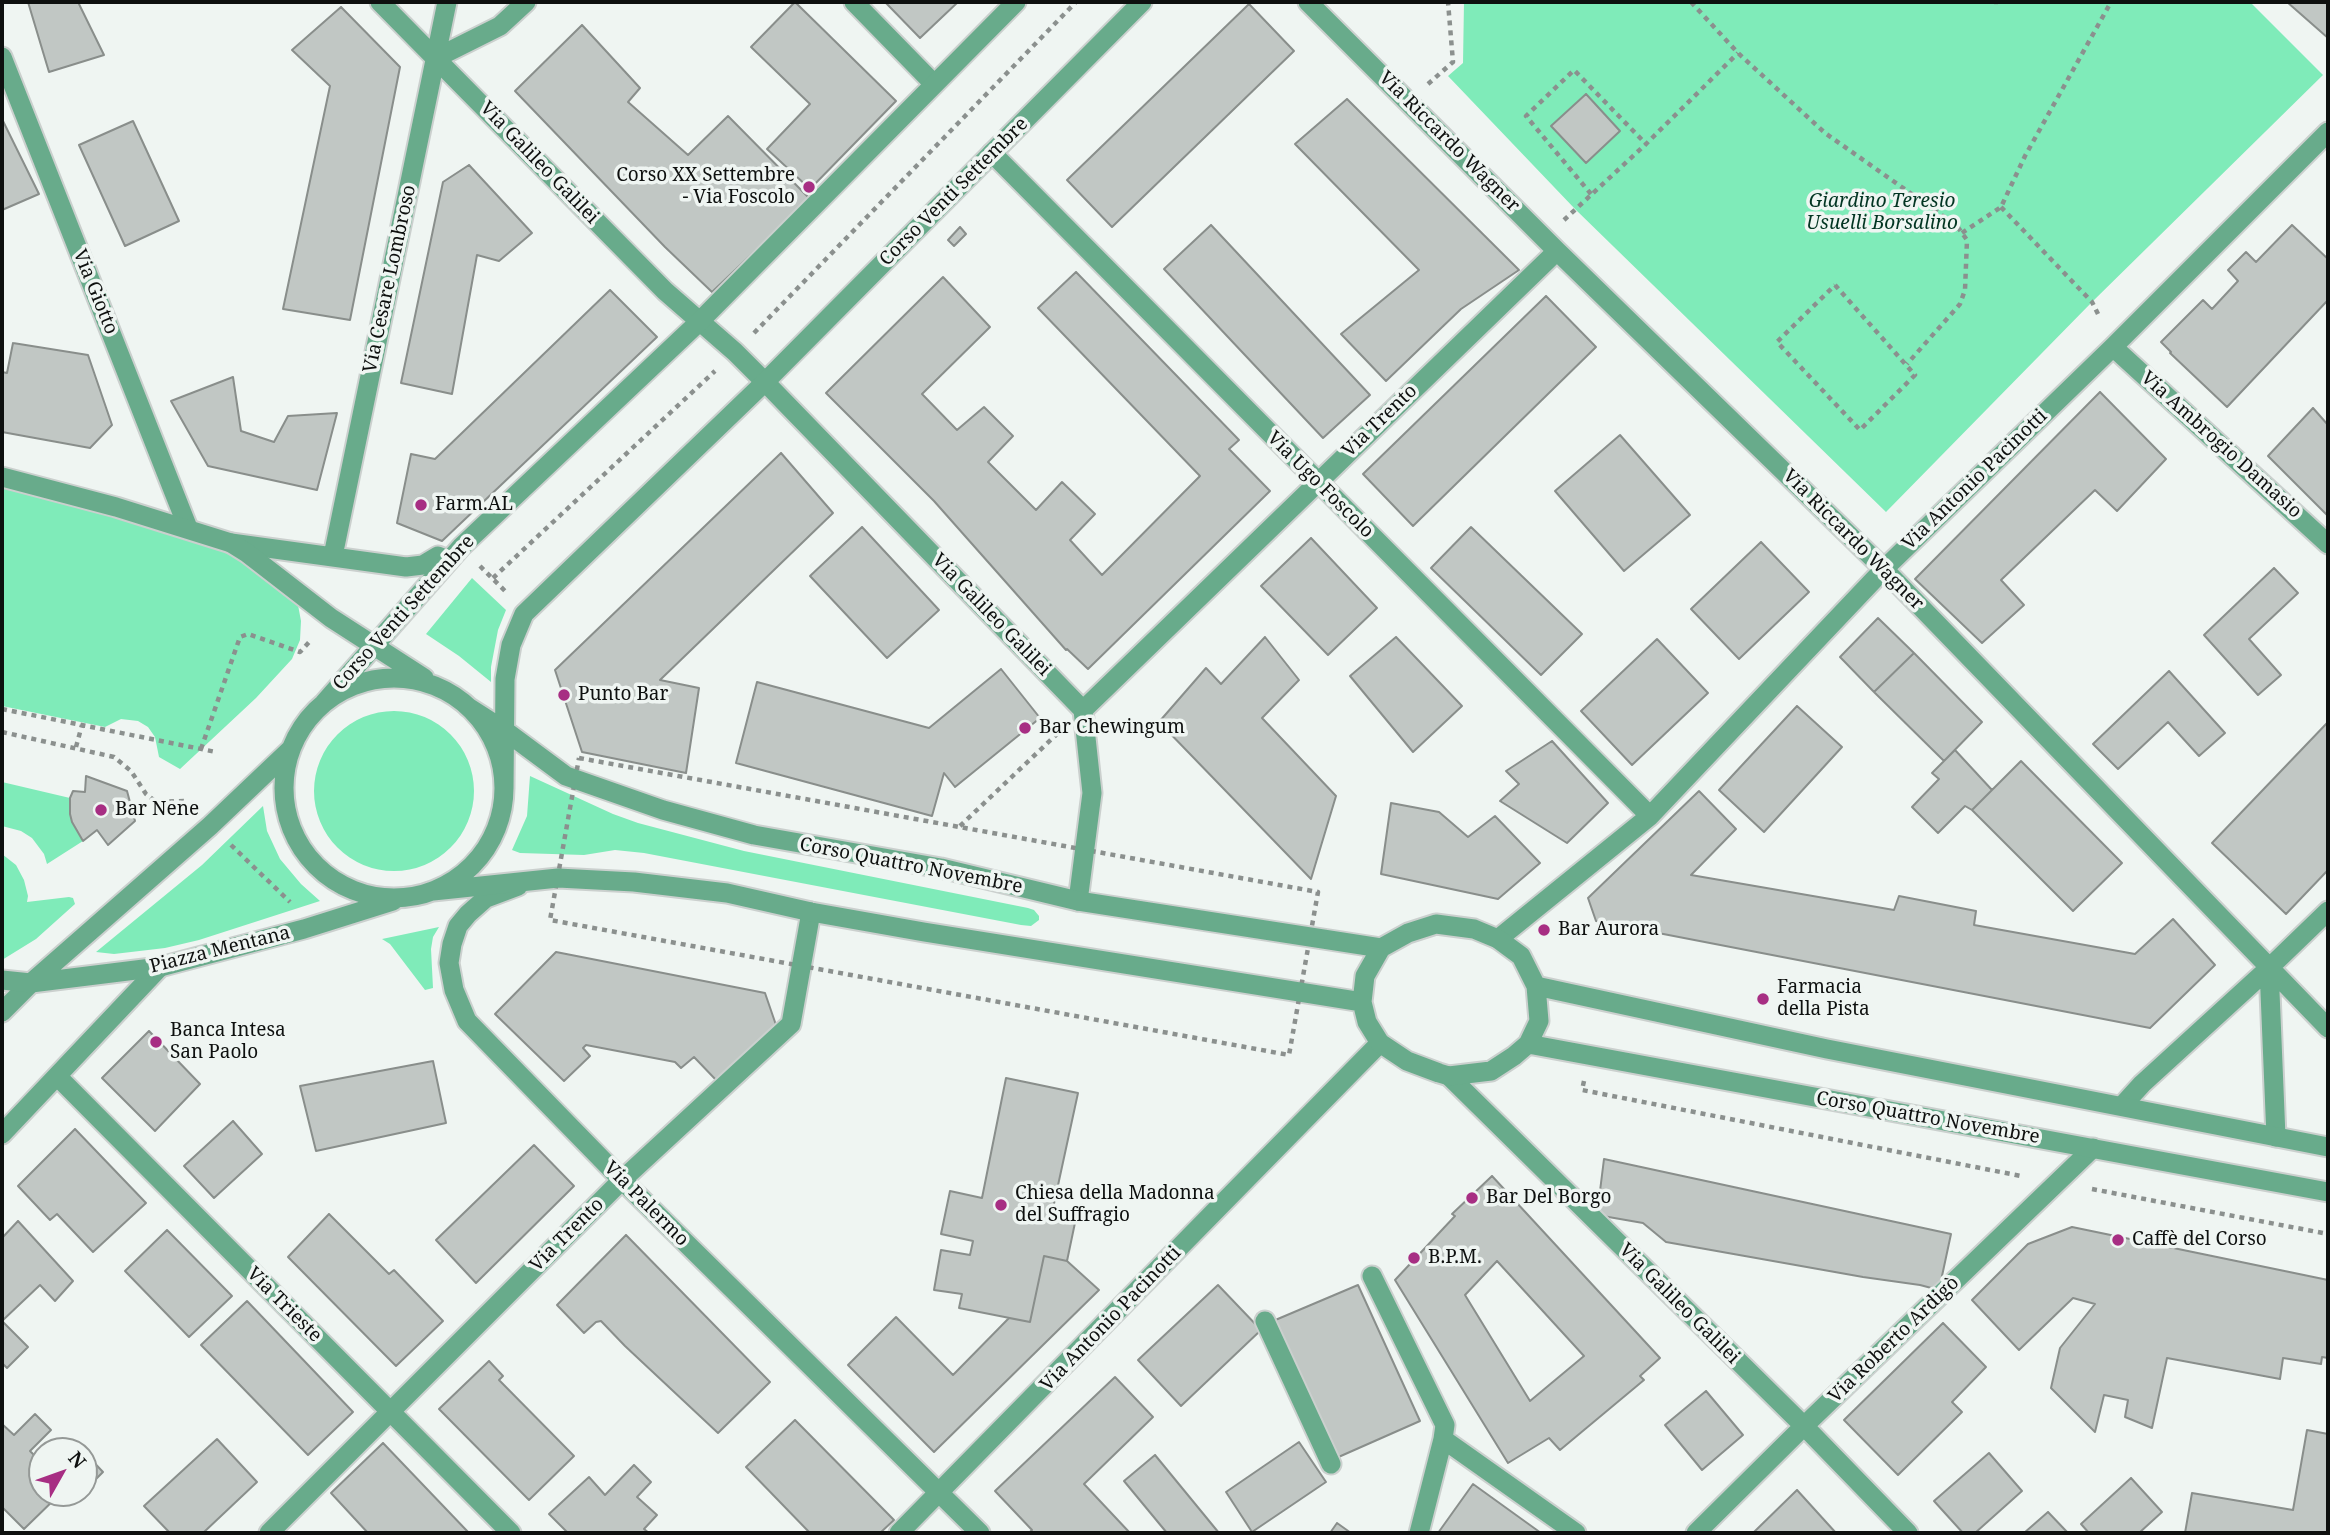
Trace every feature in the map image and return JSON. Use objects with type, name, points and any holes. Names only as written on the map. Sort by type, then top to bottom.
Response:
[{"type":"street","name":"Via Galileo Galilei","points":[[380,2],[665,291],[699,322]]},
{"type":"street","name":"Via Cesare Lombroso","points":[[333,556],[447,2]]},
{"type":"street","points":[[436,58],[500,26],[526,2]]},
{"type":"street","points":[[854,2],[934,84]]},
{"type":"street","name":"Corso Venti Settembre","points":[[324,703],[454,554],[699,322],[1016,2]]},
{"type":"street","name":"Corso Venti Settembre","points":[[504,789],[505,679],[511,645],[524,614],[765,382],[1142,2]]},
{"type":"street","name":"Via Riccardo Wagner","points":[[1308,2],[1551,245],[1884,569],[2328,1028]]},
{"type":"street","name":"Via Giotto","points":[[2,57],[188,528]]},
{"type":"street","name":"Via Antonio Pacinotti","points":[[1498,939],[1650,816],[1884,569],[2328,132]]},
{"type":"street","name":"Via Ugo Foscolo","points":[[992,153],[1650,816]]},
{"type":"street","name":"Via Trento","points":[[1083,710],[1316,482],[1551,245]]},
{"type":"street","points":[[699,322],[765,382]]},
{"type":"street","name":"Via Ambrogio Damasio","points":[[2112,347],[2328,544]]},
{"type":"street","name":"Via Galileo Galilei","points":[[765,382],[1083,710]]},
{"type":"street","points":[[2,477],[188,528],[231,543],[406,567],[423,565],[438,556],[454,554]]},
{"type":"street","points":[[231,543],[331,618],[468,707],[493,741],[502,770],[504,789],[499,819],[487,847],[460,876],[433,891]]},
{"type":"street","points":[[440,688],[407,679],[374,680],[352,686],[324,703],[301,729],[291,748],[285,770],[285,803],[290,825],[307,855],[321,870],[346,887],[374,896],[404,898],[433,891],[558,877],[634,882],[727,893],[811,912],[1362,1002]]},
{"type":"street","name":"Corso Quattro Novembre","points":[[468,707],[566,776],[663,810],[754,835],[940,868],[1078,901],[1381,948]]},
{"type":"street","points":[[1078,901],[1092,793],[1083,710]]},
{"type":"street","points":[[2,1012],[31,983],[211,826],[291,748]]},
{"type":"street","name":"Via Palermo","points":[[558,877],[506,889],[486,898],[467,914],[458,926],[449,963],[457,998],[467,1021],[622,1180],[981,1533]]},
{"type":"street","name":"Piazza Mentana","points":[[2,980],[31,983],[160,967],[304,929],[404,898]]},
{"type":"street","points":[[2122,1106],[2142,1084],[2328,911]]},
{"type":"street","name":"Via Trento","points":[[268,1533],[622,1180],[791,1024],[811,912]]},
{"type":"street","points":[[1436,924],[1474,929],[1498,939],[1521,956],[1536,986],[1539,1021],[1528,1044],[1491,1071],[1448,1076],[1407,1061],[1380,1043],[1367,1022],[1362,1002],[1364,976],[1381,948],[1408,933],[1436,924]]},
{"type":"street","points":[[2,1134],[160,967]]},
{"type":"street","points":[[2269,968],[2276,1137]]},
{"type":"street","points":[[1536,986],[1827,1049],[2328,1147]]},
{"type":"street","name":"Via Antonio Pacinotti","points":[[899,1533],[1380,1043]]},
{"type":"street","name":"Corso Quattro Novembre","points":[[1528,1044],[2328,1192]]},
{"type":"street","name":"Via Galileo Galilei","points":[[1448,1076],[1804,1426],[1908,1533]]},
{"type":"street","name":"Via Trieste","points":[[58,1077],[511,1533]]},
{"type":"street","name":"Via Roberto Ardigò","points":[[1696,1533],[2093,1148]]},
{"type":"street","points":[[1372,1276],[1445,1424],[1419,1533]]},
{"type":"street","points":[[1265,1321],[1331,1464]]},
{"type":"street","points":[[1443,1439],[1576,1533]]},
{"type":"path","points":[[493,578],[735,352],[1076,2]]},
{"type":"path","points":[[1406,100],[1453,62],[1448,2]]},
{"type":"path","points":[[1691,2],[1738,53],[1825,134],[1957,226],[1967,240],[1965,290],[1959,304],[1908,364]]},
{"type":"path","points":[[1962,233],[2001,207],[2025,156],[2111,2]]},
{"type":"path","points":[[1551,245],[1591,194],[1738,53]]},
{"type":"path","points":[[1591,194],[1526,116],[1574,70],[1646,144]]},
{"type":"path","points":[[2001,207],[2095,306],[2112,347]]},
{"type":"path","points":[[1836,285],[1908,364],[1915,375],[1860,430],[1777,342],[1836,285]]},
{"type":"path","points":[[454,554],[493,578],[524,614]]},
{"type":"path","points":[[201,749],[240,637],[248,634],[300,652],[315,636]]},
{"type":"path","points":[[2,709],[216,752]]},
{"type":"path","points":[[960,826],[1083,710]]},
{"type":"path","points":[[76,747],[82,725]]},
{"type":"path","points":[[2,732],[107,754],[131,771],[146,794],[156,802],[184,801]]},
{"type":"path","points":[[228,842],[295,907]]},
{"type":"green space","name":"Giardino Teresio Usuelli Borsalino","points":[[1464,2],[2250,2],[2323,75],[2092,302],[1886,512],[1575,209],[1448,76],[1463,63]]},
{"type":"green space","points":[[2,487],[230,549],[292,591],[301,621],[300,640],[292,659],[256,698],[180,769],[159,757],[155,737],[148,727],[138,721],[121,719],[105,727],[2,706]]},
{"type":"green space","points":[[472,578],[506,610],[498,630],[491,682],[426,634]]},
{"type":"green space","points":[[394,711],[425,717],[451,734],[468,760],[474,791],[468,822],[451,848],[425,865],[394,871],[363,865],[337,848],[320,822],[314,791],[320,760],[337,734],[363,717]]},
{"type":"green space","points":[[530,776],[638,823],[744,851],[1028,908],[1034,910],[1039,920],[1031,926],[1021,925],[644,853],[615,850],[584,855],[520,853],[512,850],[527,816]]},
{"type":"green space","points":[[2,782],[70,798],[72,822],[83,841],[47,864],[44,854],[32,838],[21,831],[2,826]]},
{"type":"green space","points":[[263,806],[267,831],[280,859],[320,901],[199,940],[165,948],[114,954],[96,952],[202,865]]},
{"type":"green space","points":[[2,854],[16,865],[24,880],[27,902],[69,897],[73,898],[75,904],[36,939],[2,960]]},
{"type":"green space","points":[[439,927],[433,937],[431,949],[433,988],[425,990],[390,944],[382,939]]},
{"type":"building","points":[[28,2],[78,2],[104,55],[49,72]]},
{"type":"building","points":[[795,2],[896,101],[810,189],[767,149],[810,104],[751,47]]},
{"type":"building","points":[[885,2],[958,2],[920,38]]},
{"type":"building","points":[[2287,2],[2328,2],[2328,38]]},
{"type":"building","points":[[1249,4],[1294,51],[1112,227],[1067,180]]},
{"type":"building","points":[[341,7],[400,67],[350,320],[283,309],[330,86],[292,50]]},
{"type":"building","points":[[582,25],[640,88],[628,102],[688,155],[728,116],[810,199],[712,292],[515,91]]},
{"type":"building","points":[[1586,94],[1620,131],[1586,163],[1551,126]]},
{"type":"building","points":[[1347,99],[1519,270],[1461,309],[1386,381],[1341,334],[1419,270],[1295,144]]},
{"type":"building","points":[[2,119],[39,194],[2,210]]},
{"type":"building","points":[[133,121],[179,221],[125,246],[79,145]]},
{"type":"building","points":[[469,165],[532,233],[499,261],[477,255],[452,394],[401,383],[443,182]]},
{"type":"building","points":[[1211,225],[1370,395],[1323,438],[1164,269]]},
{"type":"building","points":[[2292,225],[2328,259],[2328,300],[2227,407],[2161,342],[2203,300],[2212,309],[2238,281],[2228,270],[2246,252],[2256,262]]},
{"type":"building","points":[[960,227],[966,234],[954,246],[948,240]]},
{"type":"building","points":[[1076,272],[1239,440],[1229,449],[1270,491],[1088,669],[1066,650],[934,501],[826,393],[943,277],[990,327],[922,394],[957,430],[984,407],[1013,436],[988,462],[1036,510],[1062,482],[1095,514],[1070,540],[1102,575],[1200,476],[1038,308]]},
{"type":"building","points":[[610,290],[657,337],[442,541],[397,523],[411,454],[435,459]]},
{"type":"building","points":[[1546,296],[1596,347],[1413,526],[1363,474]]},
{"type":"building","points":[[13,343],[88,355],[112,425],[90,448],[2,432],[2,372],[7,373]]},
{"type":"building","points":[[233,377],[241,431],[274,442],[288,416],[337,413],[317,490],[208,466],[171,401]]},
{"type":"building","points":[[2100,392],[2166,459],[2117,511],[2095,490],[2001,580],[2024,605],[1982,643],[1915,579]]},
{"type":"building","points":[[2313,408],[2328,425],[2328,516],[2268,456]]},
{"type":"building","points":[[1620,435],[1690,515],[1624,571],[1555,491]]},
{"type":"building","points":[[781,453],[833,513],[660,680],[699,688],[686,773],[582,752],[555,670]]},
{"type":"building","points":[[862,527],[939,610],[887,658],[810,576]]},
{"type":"building","points":[[1471,527],[1582,634],[1541,675],[1431,568]]},
{"type":"building","points":[[1311,538],[1377,608],[1328,655],[1261,586]]},
{"type":"building","points":[[1761,542],[1809,592],[1739,659],[1691,609]]},
{"type":"building","points":[[2274,568],[2298,593],[2249,639],[2281,675],[2258,695],[2204,635]]},
{"type":"building","points":[[1878,618],[1914,653],[1874,692],[1840,657]]},
{"type":"building","points":[[1265,637],[1299,680],[1262,718],[1336,796],[1311,879],[1159,722],[1206,668],[1221,684]]},
{"type":"building","points":[[1396,637],[1462,706],[1413,752],[1350,676]]},
{"type":"building","points":[[1657,639],[1708,693],[1632,765],[1581,711]]},
{"type":"building","points":[[1914,653],[1982,722],[1944,761],[1874,692]]},
{"type":"building","points":[[1001,669],[1040,718],[955,787],[944,773],[932,816],[736,763],[757,682],[929,728]]},
{"type":"building","points":[[2169,671],[2225,733],[2199,756],[2168,722],[2118,769],[2093,744]]},
{"type":"building","points":[[1797,706],[1842,747],[1764,832],[1719,790]]},
{"type":"building","points":[[2328,722],[2328,870],[2286,914],[2212,843]]},
{"type":"building","points":[[1552,741],[1608,803],[1567,843],[1500,801],[1519,784],[1506,771]]},
{"type":"building","points":[[1955,750],[1992,790],[1972,810],[1965,806],[1938,833],[1912,807],[1939,779],[1932,773]]},
{"type":"building","points":[[2021,761],[2122,863],[2073,911],[1972,810]]},
{"type":"building","name":"Bar Nene","points":[[86,776],[127,791],[135,821],[108,845],[97,830],[83,841],[72,822],[70,798],[73,791],[85,792]]},
{"type":"building","points":[[1699,791],[1736,829],[1691,875],[1894,910],[1899,896],[1976,911],[1974,925],[2135,954],[2173,919],[2215,965],[2150,1028],[1596,921],[1588,898]]},
{"type":"building","points":[[1391,803],[1439,812],[1468,837],[1495,816],[1540,863],[1498,899],[1381,874]]},
{"type":"building","points":[[556,952],[765,993],[776,1025],[717,1081],[694,1057],[681,1068],[675,1062],[586,1045],[583,1048],[590,1056],[564,1081],[495,1014]]},
{"type":"building","points":[[149,1031],[200,1084],[155,1131],[102,1078]]},
{"type":"building","points":[[433,1061],[446,1123],[316,1151],[300,1086]]},
{"type":"building","name":"Chiesa della Madonna del Suffragio","points":[[1006,1078],[1078,1093],[1052,1213],[1076,1218],[1067,1261],[1044,1256],[1030,1322],[959,1308],[962,1294],[934,1290],[941,1250],[970,1255],[973,1241],[941,1234],[950,1191],[982,1198]]},
{"type":"building","points":[[233,1121],[262,1154],[214,1198],[184,1166]]},
{"type":"building","points":[[75,1129],[146,1203],[93,1252],[57,1214],[50,1220],[18,1186]]},
{"type":"building","points":[[534,1145],[574,1186],[476,1283],[436,1240]]},
{"type":"building","points":[[1604,1159],[1951,1234],[1939,1290],[1666,1242],[1643,1223],[1597,1215]]},
{"type":"building","points":[[1492,1176],[1660,1358],[1640,1376],[1644,1380],[1560,1450],[1549,1438],[1508,1463],[1395,1280],[1455,1216],[1452,1214]],"holes":[[[1497,1261],[1584,1356],[1530,1401],[1465,1295]]]},
{"type":"building","points":[[329,1214],[389,1274],[394,1270],[443,1321],[396,1366],[288,1257]]},
{"type":"building","points":[[18,1221],[73,1281],[55,1301],[40,1285],[2,1321],[2,1238]]},
{"type":"building","points":[[2072,1227],[2328,1280],[2328,1358],[2322,1357],[2321,1364],[2283,1358],[2280,1379],[2167,1358],[2152,1428],[2125,1417],[2128,1400],[2104,1395],[2095,1432],[2051,1388],[2060,1348],[2095,1304],[2073,1298],[2019,1350],[1972,1300],[2028,1244]]},
{"type":"building","points":[[167,1230],[232,1296],[189,1337],[125,1271]]},
{"type":"building","points":[[626,1235],[770,1382],[718,1433],[601,1321],[584,1333],[557,1305]]},
{"type":"building","points":[[1044,1256],[1067,1261],[1099,1290],[934,1452],[848,1365],[896,1317],[953,1375],[1009,1318],[1030,1322]]},
{"type":"building","points":[[1218,1285],[1261,1330],[1181,1406],[1138,1360]]},
{"type":"building","points":[[1358,1285],[1420,1421],[1334,1459],[1273,1321]]},
{"type":"building","points":[[247,1301],[353,1412],[308,1455],[201,1345]]},
{"type":"building","points":[[2,1321],[28,1347],[7,1368],[2,1363]]},
{"type":"building","points":[[1943,1323],[1986,1367],[1952,1402],[1962,1412],[1898,1475],[1844,1420]]},
{"type":"building","points":[[489,1361],[503,1376],[499,1380],[574,1456],[529,1500],[439,1409]]},
{"type":"building","points":[[1115,1377],[1153,1417],[1084,1484],[1130,1533],[1029,1533],[1032,1530],[995,1491]]},
{"type":"building","points":[[1706,1391],[1743,1435],[1702,1470],[1665,1425]]},
{"type":"building","points":[[35,1414],[51,1430],[44,1437],[28,1437],[28,1507],[47,1507],[24,1529],[2,1507],[2,1424],[14,1435]]},
{"type":"building","points":[[795,1420],[894,1520],[880,1533],[810,1533],[746,1467]]},
{"type":"building","points":[[2307,1430],[2328,1434],[2328,1533],[2185,1533],[2192,1493],[2293,1510]]},
{"type":"building","points":[[217,1439],[257,1482],[203,1533],[170,1533],[144,1506]]},
{"type":"building","points":[[1299,1442],[1326,1482],[1252,1532],[1226,1492]]},
{"type":"building","points":[[383,1443],[469,1533],[368,1533],[331,1493]]},
{"type":"building","points":[[1989,1453],[2022,1491],[1975,1533],[1963,1533],[1934,1501]]},
{"type":"building","points":[[1155,1455],[1219,1533],[1167,1533],[1124,1481]]},
{"type":"building","points":[[634,1465],[651,1482],[637,1497],[657,1515],[644,1529],[649,1533],[568,1533],[549,1514],[589,1477],[605,1495]]},
{"type":"building","points":[[2131,1478],[2162,1512],[2139,1533],[2089,1533],[2081,1524]]},
{"type":"building","points":[[1473,1484],[1541,1533],[1438,1533]]},
{"type":"building","points":[[1797,1490],[1836,1533],[1753,1533]]},
{"type":"building","points":[[2048,1512],[2068,1533],[2024,1533]]},
{"type":"building","points":[[1337,1523],[1351,1533],[1330,1533]]},
{"type":"place","name":"Corso XX Settembre - Via Foscolo","points":[[809,187]]},
{"type":"place","name":"Farm.AL","points":[[421,505]]},
{"type":"place","name":"Punto Bar","points":[[564,695]]},
{"type":"place","name":"Bar Chewingum","points":[[1025,728]]},
{"type":"place","name":"Bar Nene","points":[[101,810]]},
{"type":"place","name":"Bar Aurora","points":[[1544,930]]},
{"type":"place","name":"Farmacia della Pista","points":[[1763,999]]},
{"type":"place","name":"Banca Intesa San Paolo","points":[[156,1042]]},
{"type":"place","name":"Bar Del Borgo","points":[[1472,1198]]},
{"type":"place","name":"Chiesa della Madonna del Suffragio","points":[[1001,1205]]},
{"type":"place","name":"Caffè del Corso","points":[[2118,1240]]},
{"type":"place","name":"B.P.M.","points":[[1414,1258]]}]
